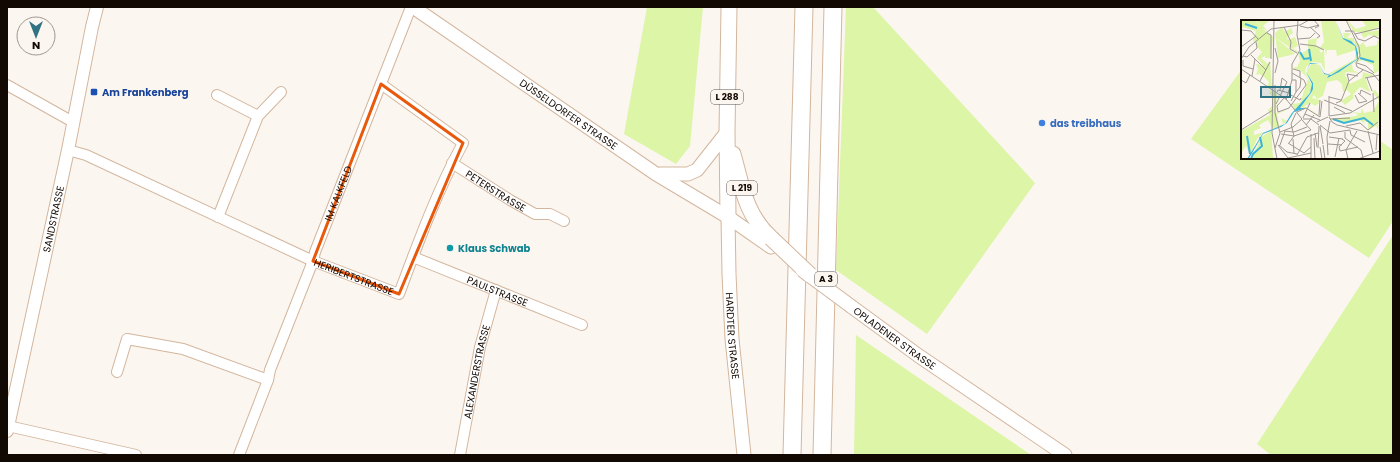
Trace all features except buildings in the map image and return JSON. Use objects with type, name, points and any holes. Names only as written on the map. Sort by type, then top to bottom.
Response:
[{"type":"highway","points":[[792,455],[804,7]]},
{"type":"highway","name":"A 3","points":[[822,455],[833,7]]},
{"type":"main road","name":"DÜSSELDORFER STRASSE","points":[[412,7],[656,174],[728,217]]},
{"type":"main road","name":"L 288","points":[[728,217],[727,132],[729,7]]},
{"type":"main road","points":[[656,174],[688,174],[696,170],[727,132]]},
{"type":"main road","name":"L 219","points":[[727,132],[744,197],[752,214],[771,243]]},
{"type":"main road","name":"L 219","points":[[728,217],[771,243],[810,275]]},
{"type":"main road","name":"HARDTER STRASSE","points":[[728,217],[732,339],[744,455]]},
{"type":"main road","name":"OPLADENER STRASSE","points":[[810,275],[918,356],[1065,455]]},
{"type":"street","name":"SANDSTRASSE","points":[[8,428],[68,150],[97,7]]},
{"type":"street","name":"IM KALKFELD","points":[[239,455],[268,380],[270,370],[313,261],[315,252],[412,7]]},
{"type":"street","name":"HERIBERTSTRASSE","points":[[68,150],[86,155],[313,261],[399,294],[452,164],[463,143],[381,84]]},
{"type":"street","points":[[7,85],[73,122]]},
{"type":"street","points":[[218,217],[258,116],[281,92]]},
{"type":"street","points":[[217,95],[258,116]]},
{"type":"street","name":"PETERSTRASSE","points":[[452,164],[535,214],[550,214],[564,221]]},
{"type":"street","name":"PAULSTRASSE","points":[[413,257],[582,325]]},
{"type":"street","name":"ALEXANDERSTRASSE","points":[[460,455],[480,347],[496,290]]},
{"type":"street","points":[[117,372],[127,339],[183,349],[268,380]]},
{"type":"street","points":[[8,428],[136,455]]},
{"type":"highlighted area","points":[[381,84],[463,143],[399,294],[313,261]]},
{"type":"green space","points":[[647,7],[703,7],[690,146],[676,164],[624,134]]},
{"type":"green space","points":[[846,7],[873,7],[1035,183],[927,334],[836,270]]},
{"type":"green space","points":[[1241,70],[1241,159],[1380,159],[1380,141],[1393,150],[1393,221],[1369,258],[1191,139]]},
{"type":"green space","points":[[1393,235],[1393,455],[1271,455],[1257,444]]},
{"type":"green space","points":[[856,335],[1031,455],[854,455]]},
{"type":"place","name":"Am Frankenberg","points":[[94,92]]},
{"type":"place","name":"das treibhaus","points":[[1042,123]]},
{"type":"place","name":"Klaus Schwab","points":[[450,248]]}]
